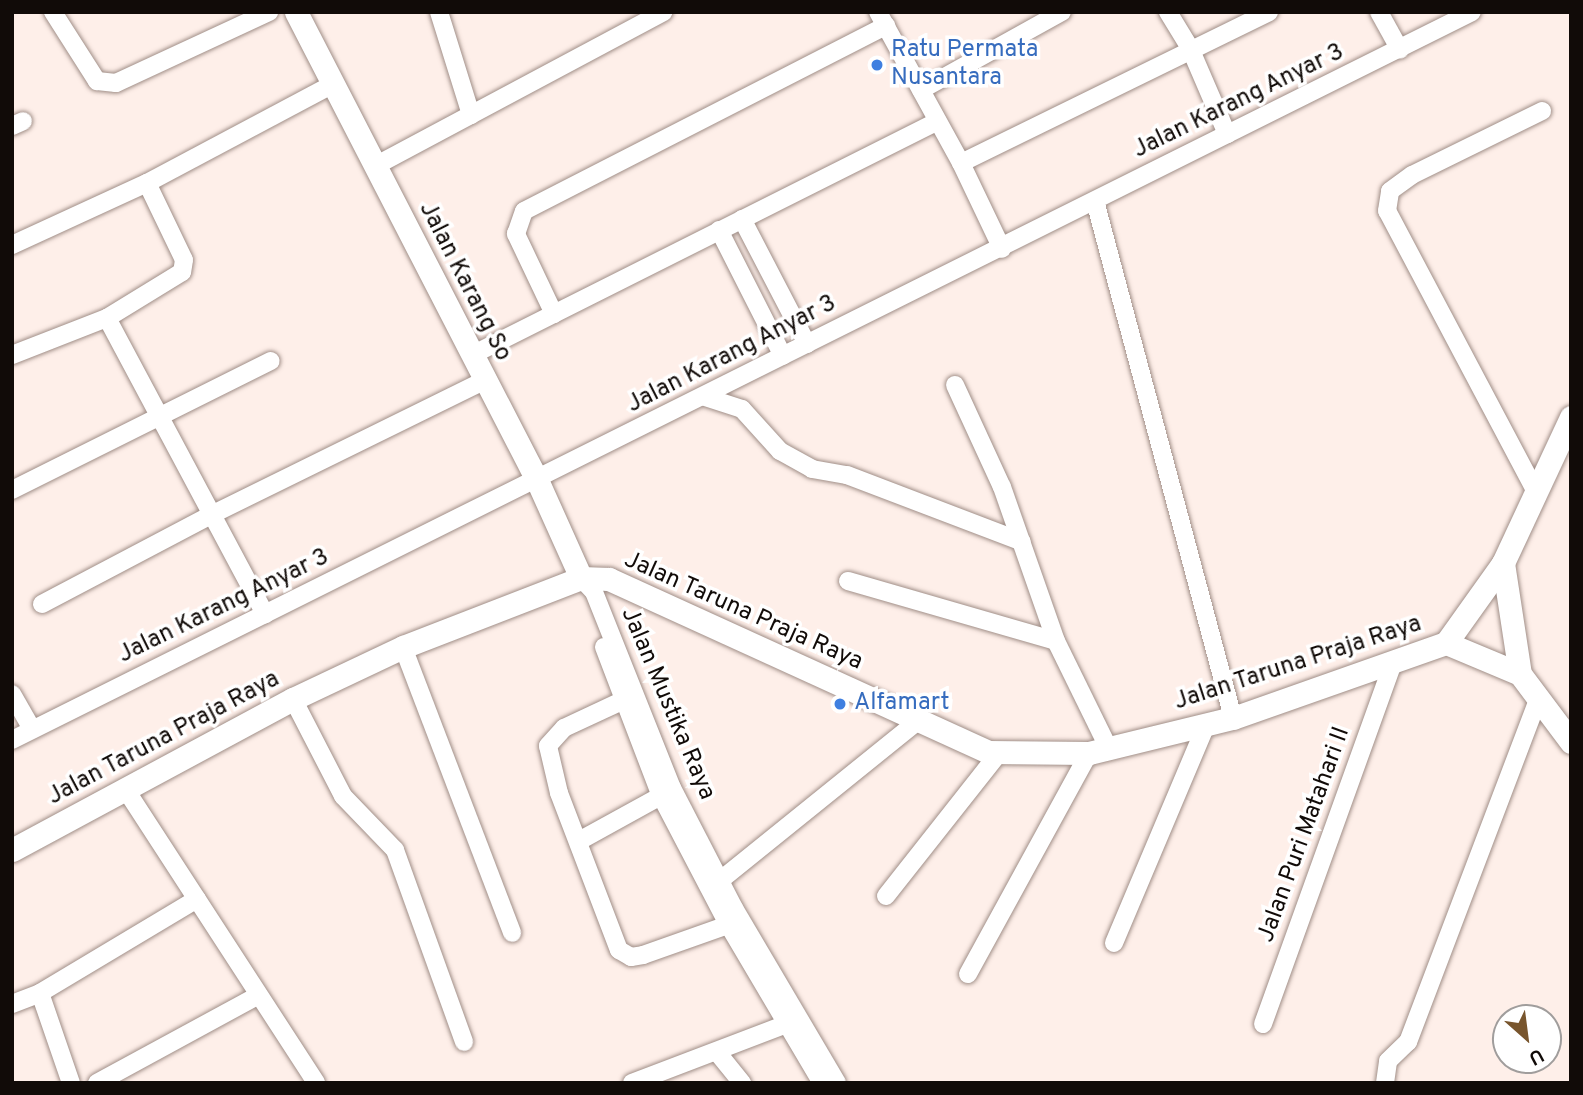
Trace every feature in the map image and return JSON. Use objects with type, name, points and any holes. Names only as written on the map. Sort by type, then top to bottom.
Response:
[{"type":"street","points":[[53,12],[97,81],[116,83],[269,12]]},
{"type":"street","name":"Jalan Karang So","points":[[296,12],[537,480],[581,578]]},
{"type":"street","points":[[439,12],[471,115]]},
{"type":"street","points":[[375,166],[663,12]]},
{"type":"street","points":[[921,90],[1062,12]]},
{"type":"street","points":[[1168,12],[1190,48],[1227,134]]},
{"type":"street","points":[[961,163],[1190,48],[1269,12]]},
{"type":"street","points":[[1379,12],[1400,50]]},
{"type":"street","name":"Jalan Karang Anyar 3","points":[[12,740],[705,397],[1472,12]]},
{"type":"street","points":[[554,314],[516,234],[524,211],[882,19],[961,163],[1002,248]]},
{"type":"street","points":[[12,245],[147,183],[333,84]]},
{"type":"street","points":[[1535,490],[1387,211],[1390,191],[1412,175],[1542,111]]},
{"type":"street","points":[[472,355],[938,121]]},
{"type":"street","points":[[12,355],[107,317],[182,272],[184,260],[147,183]]},
{"type":"street","points":[[1095,201],[1233,718]]},
{"type":"street","points":[[742,219],[807,344]]},
{"type":"street","points":[[719,230],[783,356]]},
{"type":"street","points":[[107,317],[264,614]]},
{"type":"street","points":[[12,490],[161,419],[271,362]]},
{"type":"street","points":[[42,604],[211,515],[485,380]]},
{"type":"street","points":[[955,385],[1022,542],[1098,750],[968,974]]},
{"type":"street","points":[[705,397],[742,409],[780,451],[812,469],[847,475],[1022,542]]},
{"type":"street","points":[[1446,643],[1503,563],[1571,417]]},
{"type":"street","points":[[1503,563],[1520,674],[1571,742]]},
{"type":"street","name":"Jalan Taruna Praja Raya","points":[[12,850],[293,699],[403,647],[581,578],[609,579],[919,720],[974,748],[999,753],[1098,750],[1206,725],[1233,718],[1446,643],[1520,674]]},
{"type":"street","name":"Jalan Mustika Raya","points":[[581,578],[624,700],[662,796],[715,885],[822,1083]]},
{"type":"street","name":"Jalan Mustika Raya","points":[[581,578],[594,593],[672,788],[715,885]]},
{"type":"street","points":[[848,581],[1056,641]]},
{"type":"street","points":[[403,647],[512,933]]},
{"type":"street","name":"Jalan Puri Matahari II","points":[[1263,1024],[1393,663]]},
{"type":"street","points":[[12,694],[32,729]]},
{"type":"street","points":[[293,699],[343,796],[395,850],[464,1042]]},
{"type":"street","points":[[1384,1083],[1388,1061],[1408,1042],[1538,699]]},
{"type":"street","points":[[624,700],[564,728],[548,746],[550,768],[620,950],[631,957],[643,955],[735,923]]},
{"type":"street","points":[[715,885],[919,720]]},
{"type":"street","points":[[1114,943],[1206,725]]},
{"type":"street","points":[[886,896],[999,753]]},
{"type":"street","points":[[127,790],[316,1083]]},
{"type":"street","points":[[579,841],[662,796]]},
{"type":"street","points":[[12,1004],[40,992],[197,900]]},
{"type":"street","points":[[40,992],[71,1083]]},
{"type":"street","points":[[97,1083],[259,995]]},
{"type":"street","points":[[632,1083],[791,1023]]},
{"type":"street","name":"Jalan Mustika Raya","points":[[791,1023],[837,1083]]},
{"type":"street","points":[[717,1052],[742,1083]]},
{"type":"place","name":"Ratu Permata Nusantara","points":[[877,65]]},
{"type":"place","name":"Alfamart","points":[[840,704]]}]
